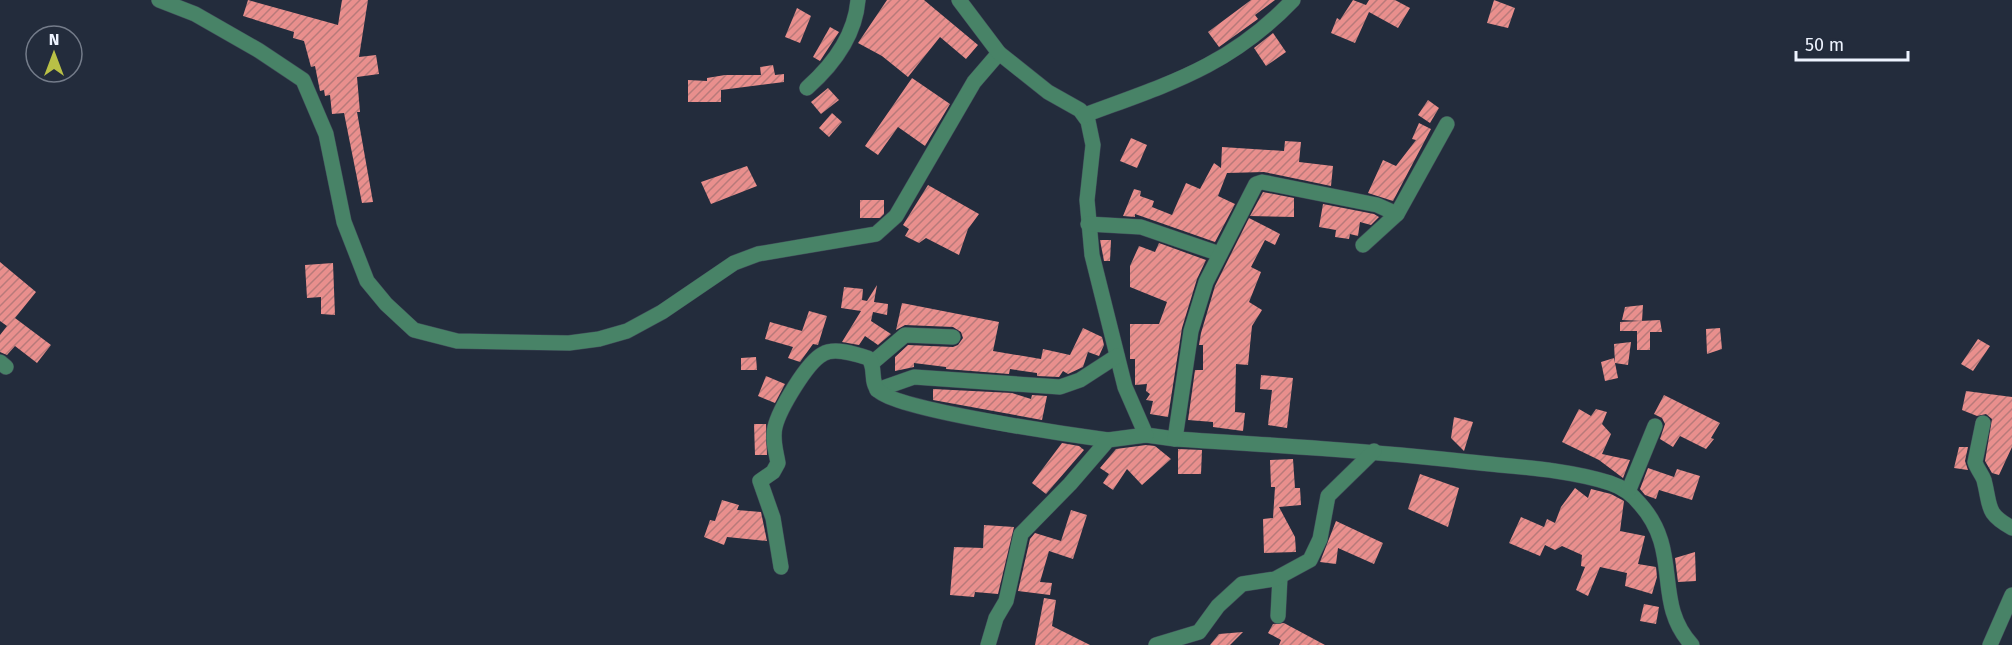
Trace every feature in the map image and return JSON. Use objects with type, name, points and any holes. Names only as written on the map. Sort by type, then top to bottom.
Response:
[{"type":"street","points":[[159,0],[195,14],[258,50],[303,80],[326,134],[344,222],[368,281],[386,304],[414,330],[457,341],[569,343],[599,339],[627,331],[662,312],[734,263],[758,254],[876,234],[896,216],[974,82],[999,52]]},
{"type":"street","points":[[807,88],[836,58],[854,21],[858,0]]},
{"type":"street","points":[[959,0],[999,52],[1042,87],[1080,110],[1091,127],[1093,145],[1088,224],[1092,255],[1134,413],[1146,435]]},
{"type":"street","points":[[1085,115],[1195,74],[1233,52],[1270,24],[1293,0]]},
{"type":"street","points":[[1363,245],[1397,214],[1447,124]]},
{"type":"street","points":[[1175,439],[1191,331],[1206,282],[1259,182],[1377,206],[1397,214]]},
{"type":"street","points":[[1088,224],[1141,227],[1220,254]]},
{"type":"street","points":[[872,363],[905,335],[953,337]]},
{"type":"street","points":[[781,567],[773,518],[760,482],[762,478],[773,472],[778,463],[774,443],[778,417],[795,388],[822,354],[843,352],[866,357],[872,363],[874,384],[878,390],[895,400],[948,412],[1108,440],[1146,435],[1175,439],[1374,451],[1563,473],[1608,483],[1628,492],[1652,519],[1659,533],[1667,561],[1673,618],[1679,631],[1692,645]]},
{"type":"street","points":[[878,390],[914,377],[1060,387],[1080,380],[1117,356]]},
{"type":"street","points":[[1983,423],[1975,462],[1983,477],[1989,508],[1994,516],[2012,528]]},
{"type":"street","points":[[1628,492],[1655,426]]},
{"type":"street","points":[[988,645],[996,618],[1006,601],[1021,534],[1070,484],[1108,440]]},
{"type":"street","points":[[1156,645],[1199,632],[1218,606],[1242,584],[1280,578],[1314,555],[1328,496],[1374,451]]},
{"type":"street","points":[[1278,616],[1280,578]]},
{"type":"street","points":[[1990,645],[2012,595]]},
{"type":"building","points":[[248,0],[338,25],[342,0],[368,0],[359,57],[376,55],[379,74],[357,77],[360,112],[357,112],[373,202],[362,203],[344,113],[332,114],[330,95],[325,96],[324,90],[320,91],[315,66],[311,67],[304,41],[293,38],[294,32],[243,16]]},
{"type":"building","points":[[887,0],[924,0],[978,45],[966,59],[940,37],[908,77],[882,56],[858,43]]},
{"type":"building","points":[[1251,0],[1275,0],[1255,15],[1258,19],[1219,47],[1208,32]]},
{"type":"building","points":[[1353,0],[1366,5],[1369,0],[1395,0],[1410,8],[1398,28],[1369,12],[1355,43],[1331,33],[1337,18],[1340,20]]},
{"type":"building","points":[[1494,0],[1515,8],[1508,28],[1487,23]]},
{"type":"building","points":[[797,8],[811,16],[800,43],[785,37]]},
{"type":"building","points":[[830,27],[839,32],[820,61],[813,57]]},
{"type":"building","points":[[1273,33],[1286,52],[1266,66],[1254,48]]},
{"type":"building","points":[[773,65],[775,75],[784,74],[784,82],[721,90],[721,102],[688,102],[688,80],[707,81],[707,78],[725,75],[761,75],[760,67]]},
{"type":"building","points":[[912,78],[950,104],[925,146],[898,127],[878,155],[865,146]]},
{"type":"building","points":[[828,88],[839,100],[821,114],[811,102]]},
{"type":"building","points":[[1428,100],[1439,108],[1430,123],[1418,115]]},
{"type":"building","points":[[832,113],[842,122],[829,137],[819,128]]},
{"type":"building","points":[[1419,123],[1431,129],[1393,201],[1368,193],[1383,160],[1396,166],[1416,140],[1412,139]]},
{"type":"building","points":[[1131,138],[1147,145],[1137,168],[1120,161]]},
{"type":"building","points":[[1285,141],[1301,142],[1299,162],[1333,166],[1331,186],[1264,172],[1227,173],[1218,196],[1235,204],[1215,242],[1135,214],[1135,217],[1123,216],[1134,189],[1141,191],[1140,196],[1154,201],[1152,207],[1172,215],[1186,183],[1200,189],[1214,163],[1221,168],[1222,147],[1284,151]]},
{"type":"building","points":[[747,166],[757,186],[711,204],[701,182]]},
{"type":"building","points":[[928,185],[979,214],[968,229],[959,255],[926,238],[919,243],[905,236],[909,229],[903,225]]},
{"type":"building","points":[[1263,192],[1294,198],[1294,217],[1250,216]]},
{"type":"building","points":[[860,200],[884,200],[884,214],[880,218],[860,218]]},
{"type":"building","points":[[1323,204],[1379,217],[1371,225],[1360,222],[1358,236],[1350,234],[1349,239],[1335,237],[1336,230],[1319,227]]},
{"type":"building","points":[[1249,218],[1280,234],[1275,245],[1265,240],[1251,267],[1261,272],[1249,302],[1262,310],[1252,326],[1248,365],[1236,364],[1235,412],[1245,413],[1243,431],[1213,427],[1213,422],[1188,420],[1195,370],[1203,370],[1203,345],[1199,345],[1215,286]]},
{"type":"building","points":[[1100,240],[1111,240],[1110,261],[1104,261]]},
{"type":"building","points":[[1159,243],[1206,260],[1197,279],[1182,328],[1168,417],[1150,414],[1153,401],[1146,400],[1150,394],[1146,391],[1147,384],[1135,385],[1135,359],[1130,359],[1130,324],[1159,324],[1167,302],[1130,287],[1130,266],[1139,246],[1155,252]]},
{"type":"building","points":[[0,262],[36,292],[15,318],[51,345],[37,363],[15,346],[7,355],[0,352],[0,335],[7,326],[0,321]]},
{"type":"building","points":[[333,263],[335,315],[321,314],[321,297],[307,298],[305,265]]},
{"type":"building","points":[[877,285],[874,302],[888,304],[887,315],[873,312],[871,321],[891,334],[878,345],[865,336],[859,345],[842,342],[861,311],[841,308],[844,287],[863,289],[862,300],[867,301]]},
{"type":"building","points":[[902,303],[999,322],[993,351],[1041,359],[1043,349],[1070,355],[1083,328],[1102,337],[1104,345],[1099,356],[1088,352],[1083,367],[1068,374],[1063,371],[1059,377],[1037,376],[1037,373],[1010,369],[1009,374],[946,369],[946,367],[914,363],[914,367],[895,371],[895,357],[908,345],[953,347],[958,345],[963,338],[961,332],[953,327],[905,325],[896,330]]},
{"type":"building","points":[[1643,305],[1642,321],[1622,320],[1625,307]]},
{"type":"building","points":[[809,311],[827,316],[818,345],[813,344],[800,362],[788,358],[793,347],[765,339],[770,322],[802,331]]},
{"type":"building","points":[[1660,320],[1662,332],[1650,332],[1650,350],[1637,350],[1637,331],[1620,331],[1620,322]]},
{"type":"building","points":[[1720,328],[1722,349],[1707,354],[1706,329]]},
{"type":"building","points":[[1978,339],[1990,346],[1973,371],[1961,364]]},
{"type":"building","points":[[1631,342],[1628,365],[1615,363],[1614,344]]},
{"type":"building","points":[[756,357],[757,370],[741,370],[741,358]]},
{"type":"building","points":[[1614,358],[1618,378],[1605,381],[1601,362]]},
{"type":"building","points":[[1261,375],[1293,378],[1287,428],[1268,425],[1272,390],[1260,389]]},
{"type":"building","points":[[766,376],[785,384],[775,403],[758,396]]},
{"type":"building","points":[[933,389],[1012,393],[1031,399],[1032,395],[1047,396],[1042,420],[933,400]]},
{"type":"building","points":[[1966,391],[2012,397],[2012,447],[1999,475],[1992,473],[1985,461],[1992,419],[1986,414],[1977,416],[1962,410]]},
{"type":"building","points":[[1664,395],[1720,423],[1711,438],[1714,439],[1706,449],[1680,436],[1673,447],[1660,439],[1665,424],[1662,418],[1654,414]]},
{"type":"building","points":[[1579,409],[1591,416],[1596,409],[1607,412],[1602,424],[1611,434],[1602,454],[1630,460],[1623,478],[1599,460],[1562,442]]},
{"type":"building","points":[[1454,417],[1473,422],[1464,451],[1451,438]]},
{"type":"building","points":[[754,424],[766,424],[767,455],[755,455]]},
{"type":"building","points":[[1062,443],[1079,446],[1084,450],[1046,494],[1032,483]]},
{"type":"building","points":[[1155,446],[1171,459],[1142,485],[1127,469],[1113,490],[1103,483],[1109,474],[1100,468],[1116,449]]},
{"type":"building","points":[[1959,447],[1968,447],[1965,461],[1968,470],[1954,468]]},
{"type":"building","points":[[1178,449],[1202,450],[1201,474],[1178,474]]},
{"type":"building","points":[[1293,459],[1295,488],[1300,488],[1301,505],[1279,507],[1295,537],[1296,552],[1264,553],[1263,519],[1273,518],[1275,487],[1271,487],[1270,460]]},
{"type":"building","points":[[1648,468],[1674,477],[1677,469],[1700,476],[1692,500],[1659,490],[1656,499],[1645,495],[1640,489]]},
{"type":"building","points":[[1420,474],[1459,488],[1448,527],[1408,509]]},
{"type":"building","points":[[1575,488],[1588,498],[1591,489],[1611,494],[1624,501],[1620,531],[1645,536],[1638,564],[1656,567],[1657,577],[1652,594],[1625,586],[1627,573],[1600,567],[1588,596],[1576,590],[1585,567],[1581,566],[1582,555],[1562,546],[1555,550],[1545,545],[1540,556],[1509,543],[1521,517],[1544,527],[1547,519],[1555,523],[1561,507]]},
{"type":"building","points":[[722,500],[739,505],[737,510],[761,512],[767,541],[727,537],[724,545],[704,537],[710,520],[715,521]]},
{"type":"building","points":[[1071,510],[1087,515],[1073,559],[1049,551],[1040,582],[1052,583],[1050,595],[1018,591],[1030,539],[1035,533],[1061,541]]},
{"type":"building","points":[[1336,521],[1383,543],[1374,564],[1338,548],[1336,564],[1320,562]]},
{"type":"building","points":[[984,525],[1014,527],[998,594],[975,592],[974,597],[950,595],[954,547],[983,548]]},
{"type":"building","points":[[1695,552],[1696,581],[1678,582],[1675,558]]},
{"type":"building","points":[[1044,598],[1056,600],[1052,626],[1090,645],[1035,645]]},
{"type":"building","points":[[1644,604],[1659,607],[1656,624],[1640,621]]},
{"type":"building","points":[[1284,623],[1325,645],[1279,645],[1281,640],[1268,633],[1273,624]]},
{"type":"building","points":[[1243,632],[1230,645],[1210,645],[1219,634]]}]
